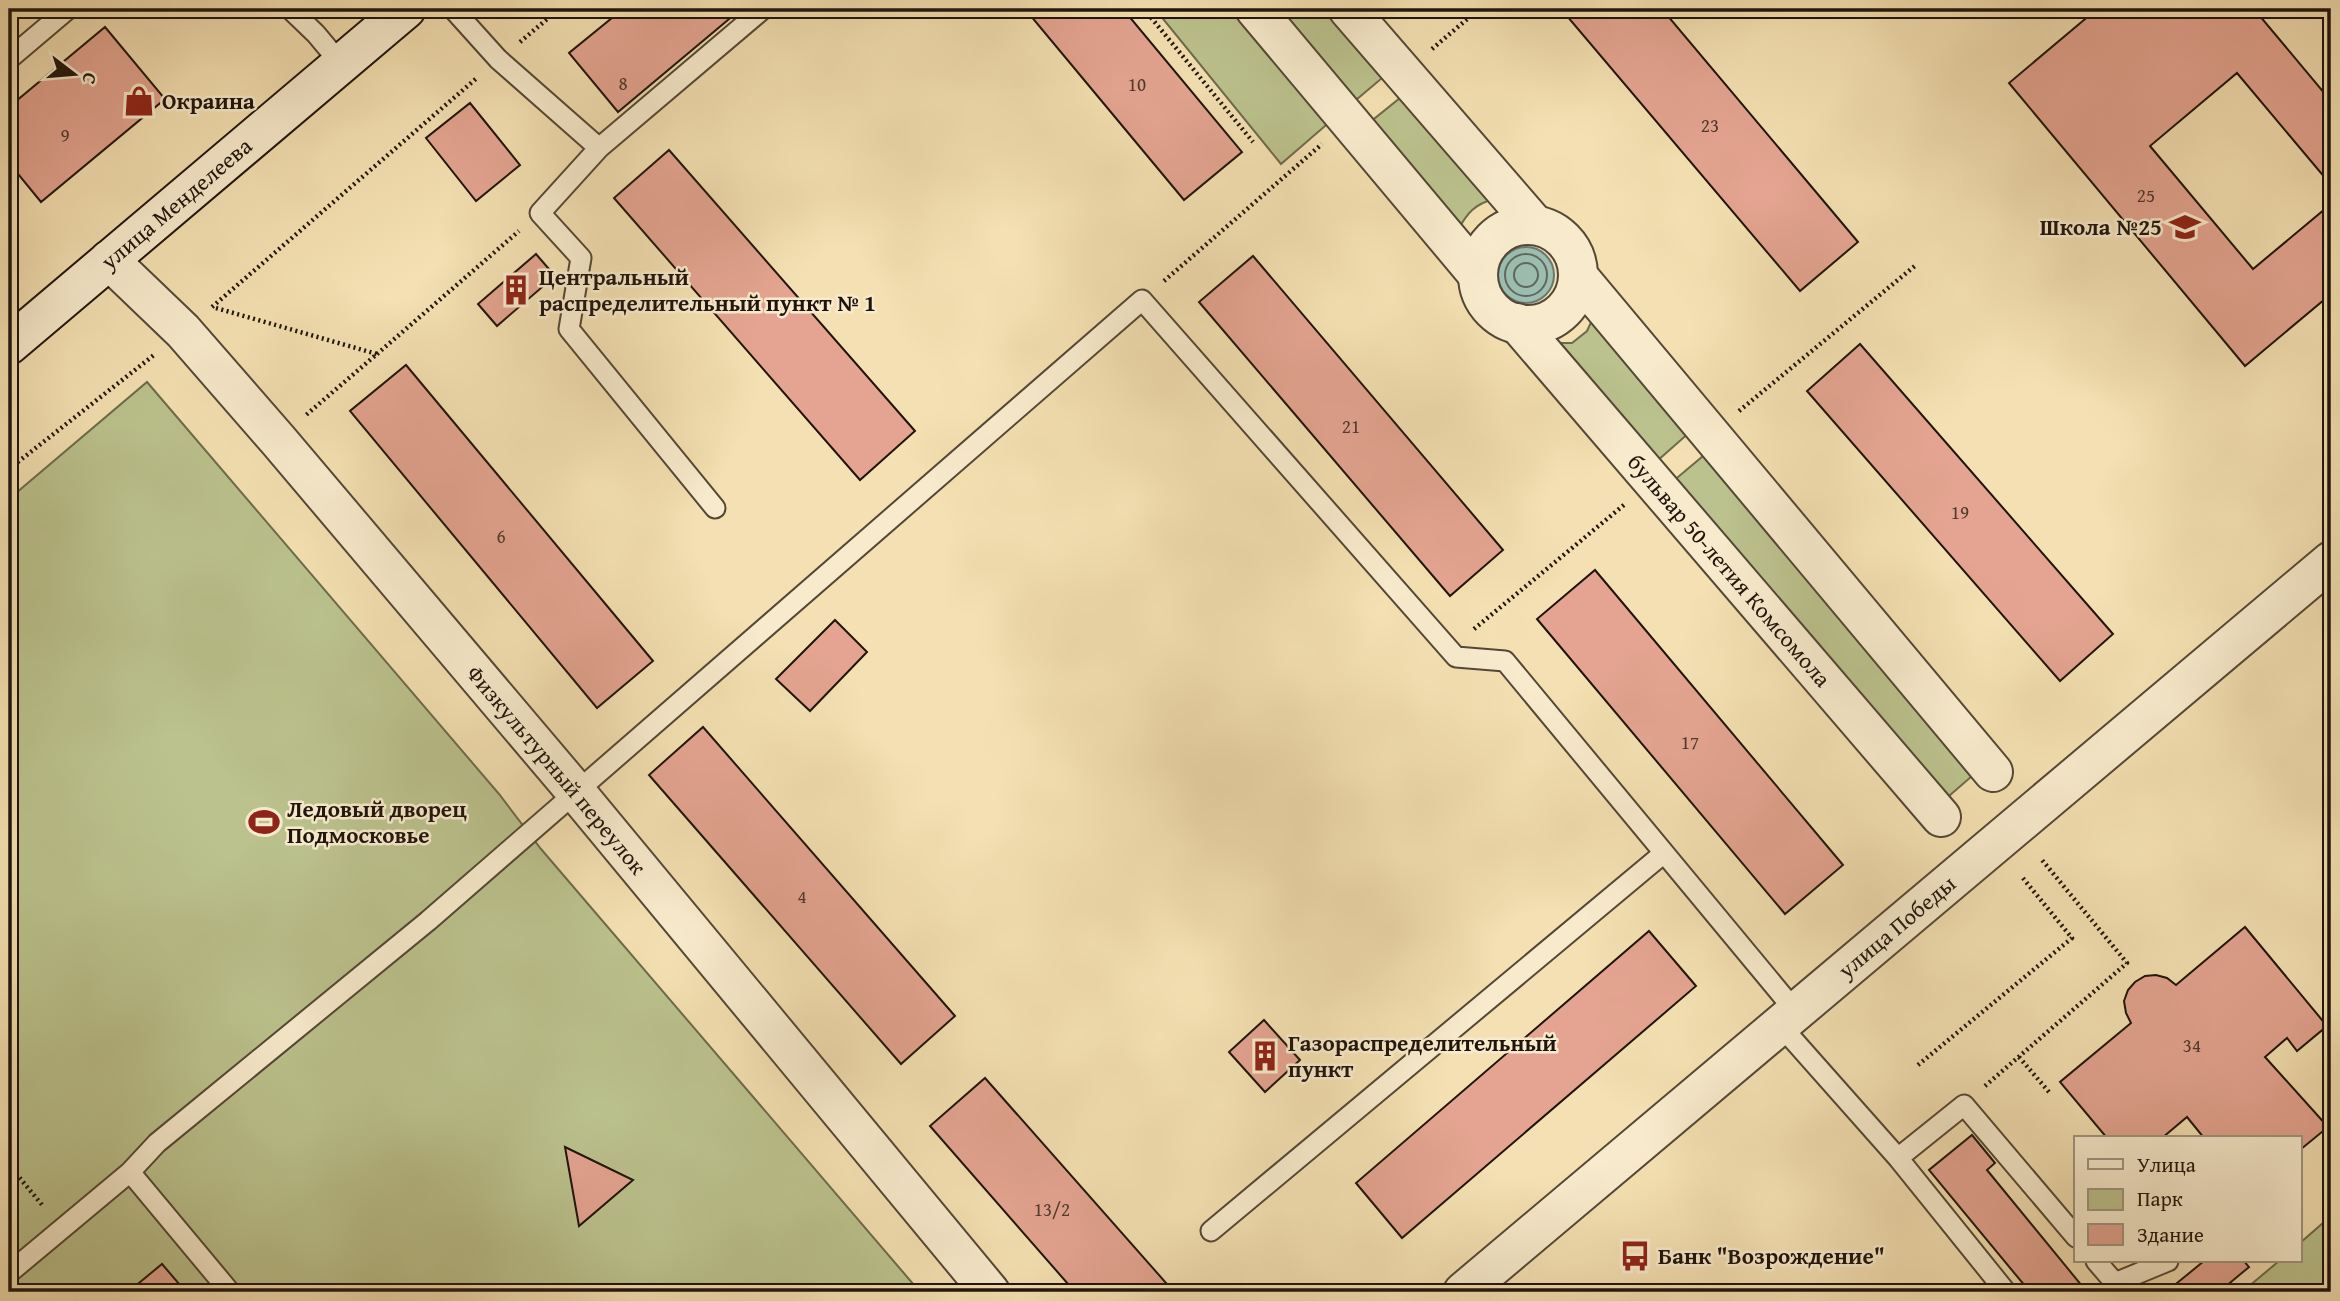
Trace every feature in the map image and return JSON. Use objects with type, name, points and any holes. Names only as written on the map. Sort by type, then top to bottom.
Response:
[{"type":"street","name":"улица Менделеева","points":[[9,345],[406,9]]},
{"type":"street","name":"бульвар 50-летия Комсомола","points":[[1255,9],[1478,275],[1481,291],[1489,306],[1502,317],[1517,323],[1941,817]]},
{"type":"street","points":[[1348,9],[1535,225]]},
{"type":"street","points":[[1478,275],[1481,258],[1489,243],[1502,232],[1518,226],[1535,225],[1549,229],[1561,237],[1572,251],[1578,276],[1569,304],[1559,314],[1539,323],[1517,323]]},
{"type":"street","name":"Физкультурный переулок","points":[[109,260],[198,319],[278,440],[576,792],[990,1292]]},
{"type":"street","points":[[1578,276],[1993,772]]},
{"type":"street","name":"улица Победы","points":[[1464,1292],[2331,561]]},
{"type":"lane","points":[[9,59],[68,9]]},
{"type":"lane","points":[[290,9],[341,64]]},
{"type":"lane","points":[[453,9],[498,59],[599,148]]},
{"type":"lane","points":[[715,508],[569,329],[581,258],[540,213],[599,148],[763,9]]},
{"type":"lane","points":[[9,1273],[130,1172],[157,1143],[428,921],[1142,300],[1456,657],[1505,661],[1664,853],[1789,1019],[2006,1292]]},
{"type":"lane","points":[[1212,1231],[1664,853]]},
{"type":"lane","points":[[1898,1158],[1964,1105],[2074,1235]]},
{"type":"lane","points":[[130,1172],[230,1292]]},
{"type":"lane","points":[[2097,1262],[2115,1283],[2166,1262]]},
{"type":"path","points":[[9,469],[198,319],[559,9]]},
{"type":"path","points":[[1144,9],[1253,142]]},
{"type":"path","points":[[1403,74],[1479,9]]},
{"type":"path","points":[[1142,300],[1349,120]]},
{"type":"path","points":[[278,440],[540,213]]},
{"type":"path","points":[[198,319],[377,354]]},
{"type":"path","points":[[1964,1105],[2127,963],[2042,860]]},
{"type":"path","points":[[1918,1065],[2072,938],[2022,877]]},
{"type":"path","points":[[2019,1057],[2049,1093]]},
{"type":"path","points":[[9,1164],[61,1229]]},
{"type":"green space","points":[[1155,9],[1237,9],[1332,120],[1281,164]]},
{"type":"green space","points":[[1269,9],[1334,9],[1388,73],[1350,105]]},
{"type":"green space","points":[[1405,94],[1494,199],[1472,210],[1458,230],[1369,123]]},
{"type":"green space","points":[[1593,318],[1690,432],[1657,461],[1557,343],[1572,343],[1587,331]]},
{"type":"green space","name":"Ледовый дворец Подмосковье","points":[[147,382],[920,1292],[9,1292],[9,499]]},
{"type":"green space","points":[[1709,451],[1979,770],[1942,802],[1672,482]]},
{"type":"green space","points":[[2331,1216],[2331,1292],[2242,1292],[2278,1262],[2302,1262],[2302,1241]]},
{"type":"water","points":[[1521,247],[1531,247],[1546,255],[1552,264],[1552,286],[1546,295],[1531,303],[1521,303],[1503,291],[1498,280],[1498,270],[1510,252]]},
{"type":"building","points":[[623,9],[741,9],[618,112],[569,53]]},
{"type":"building","points":[[1025,9],[1123,9],[1242,152],[1184,200]]},
{"type":"building","points":[[1561,9],[1662,9],[1858,242],[1800,291]]},
{"type":"building","points":[[2097,9],[2254,9],[2331,101],[2331,185],[2237,73],[2150,146],[2253,269],[2331,204],[2331,294],[2245,366],[2009,83]]},
{"type":"building","points":[[105,27],[165,99],[41,202],[9,163],[9,107]]},
{"type":"building","points":[[470,103],[520,165],[476,201],[426,138]]},
{"type":"building","points":[[669,150],[915,431],[860,480],[614,198]]},
{"type":"building","name":"Центральный распределительный пункт № 1","points":[[536,254],[555,276],[497,326],[478,304]]},
{"type":"building","points":[[1253,256],[1503,550],[1450,596],[1199,302]]},
{"type":"building","points":[[1860,344],[2113,634],[2060,681],[1807,391]]},
{"type":"building","points":[[406,365],[653,661],[597,708],[350,411]]},
{"type":"building","points":[[1595,570],[1843,865],[1785,914],[1537,619]]},
{"type":"building","points":[[835,620],[867,652],[810,711],[776,679]]},
{"type":"building","points":[[703,727],[955,1016],[901,1064],[649,775]]},
{"type":"building","points":[[2245,927],[2327,1026],[2297,1051],[2287,1038],[2265,1057],[2328,1127],[2302,1148],[2302,1136],[2202,1136],[2187,1117],[2164,1136],[2105,1136],[2060,1082],[2131,1023],[2124,1001],[2135,982],[2145,976],[2156,975],[2167,978],[2176,985]]},
{"type":"building","points":[[1649,931],[1696,986],[1402,1238],[1356,1183]]},
{"type":"building","name":"Газораспределительный пункт","points":[[1264,1020],[1300,1060],[1265,1092],[1229,1052]]},
{"type":"building","points":[[985,1078],[1174,1292],[1075,1292],[930,1126]]},
{"type":"building","points":[[1972,1135],[1995,1163],[1987,1170],[2087,1292],[2030,1292],[1929,1170]]},
{"type":"building","points":[[565,1147],[633,1180],[579,1226]]},
{"type":"building","points":[[2203,1262],[2245,1262],[2249,1267],[2219,1292],[2166,1292]]},
{"type":"building","points":[[162,1264],[186,1292],[128,1292]]},
{"type":"place","name":"Окраина","points":[[139,101]]},
{"type":"place","name":"Школа №25","points":[[2185,227]]},
{"type":"place","name":"Центральный распределительный пункт № 1","points":[[516,290]]},
{"type":"place","name":"Ледовый дворец Подмосковье","points":[[264,822]]},
{"type":"place","name":"Газораспределительный пункт","points":[[1265,1056]]},
{"type":"place","name":"Банк \"Возрождение\"","points":[[1635,1256]]}]
